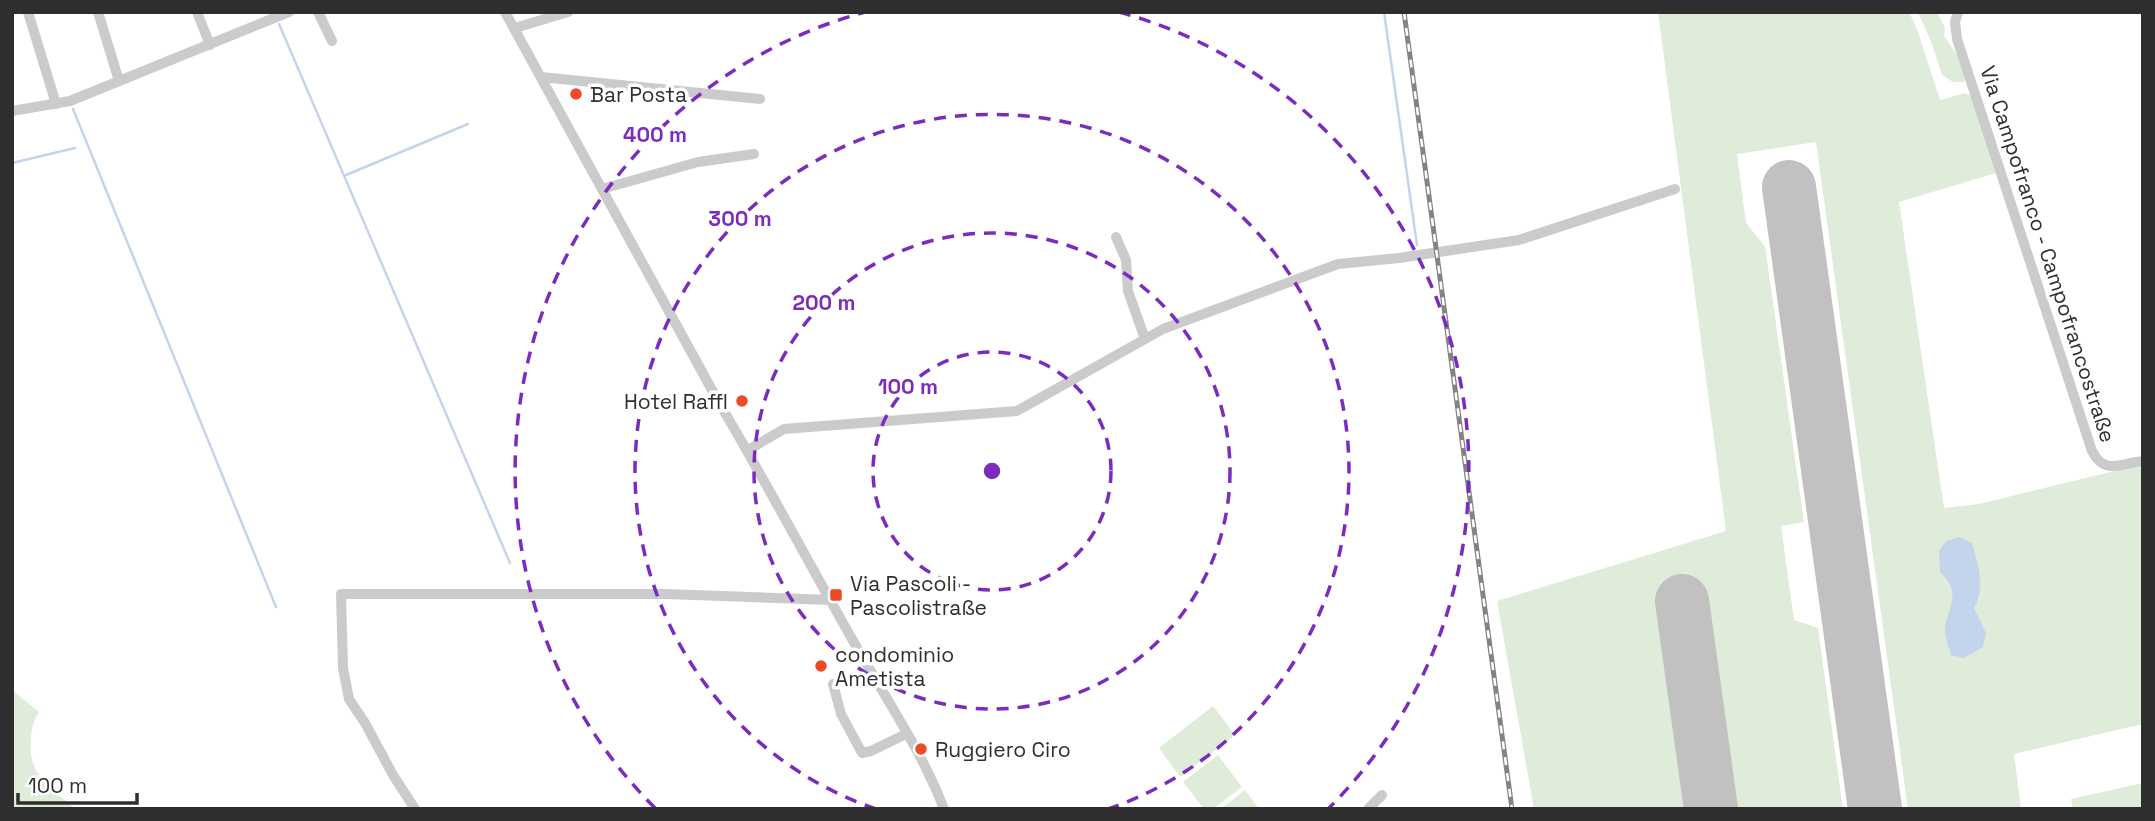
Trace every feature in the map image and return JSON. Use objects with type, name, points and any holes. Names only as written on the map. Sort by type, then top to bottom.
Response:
[{"type":"street","points":[[28,12],[55,104]]},
{"type":"street","points":[[98,12],[119,82]]},
{"type":"street","points":[[197,12],[210,46]]},
{"type":"street","points":[[12,111],[70,101],[289,12]]},
{"type":"street","points":[[318,12],[332,41]]},
{"type":"street","points":[[506,12],[718,401],[906,734],[944,809]]},
{"type":"street","points":[[515,28],[568,12]]},
{"type":"street","name":"Via Campofranco - Campofrancostraße","points":[[1958,12],[1955,22],[1957,39],[2092,451],[2097,461],[2106,467],[2143,461]]},
{"type":"street","points":[[541,76],[761,99]]},
{"type":"street","points":[[602,189],[698,162],[754,154]]},
{"type":"street","points":[[748,450],[784,429],[1017,411],[1163,329],[1338,264],[1519,240],[1675,189]]},
{"type":"street","points":[[1116,237],[1126,260],[1128,291],[1145,339]]},
{"type":"street","points":[[415,809],[349,699],[343,667],[341,594],[665,594],[831,600]]},
{"type":"street","points":[[833,684],[841,714],[862,753],[906,734]]},
{"type":"street","points":[[1367,809],[1382,795]]},
{"type":"green space","points":[[1658,12],[1909,12],[1940,100],[1965,93],[1972,96],[1996,173],[1899,202],[1944,508],[1979,504],[2139,465],[2143,467],[2143,724],[2014,754],[2021,809],[1908,809],[1816,142],[1737,154],[1746,223],[1765,246],[1804,522],[1781,526],[1794,620],[1818,628],[1843,809],[1534,809],[1497,601],[1726,531]]},
{"type":"green space","points":[[1918,12],[1937,12],[1945,28],[1944,36],[1956,53],[1964,82],[1953,82],[1942,75]]},
{"type":"green space","points":[[12,690],[39,712],[31,738],[33,762],[37,771],[49,787],[76,809],[12,809]]},
{"type":"green space","points":[[1213,706],[1235,735],[1180,777],[1159,748]]},
{"type":"green space","points":[[1218,755],[1242,787],[1213,809],[1204,809],[1183,782]]},
{"type":"green space","points":[[2143,783],[2143,809],[2073,809],[2071,799]]},
{"type":"green space","points":[[1245,790],[1259,809],[1221,809]]},
{"type":"water","points":[[1959,537],[1972,543],[1980,585],[1978,601],[1974,608],[1986,633],[1983,647],[1964,658],[1951,655],[1946,638],[1945,628],[1952,593],[1947,579],[1940,572],[1939,551],[1946,541]]},
{"type":"waterway","points":[[1384,12],[1417,245]]},
{"type":"waterway","points":[[279,24],[510,563]]},
{"type":"waterway","points":[[73,109],[276,607]]},
{"type":"waterway","points":[[346,175],[468,124]]},
{"type":"waterway","points":[[12,163],[75,148]]},
{"type":"runway","points":[[1789,187],[1875,809]]},
{"type":"runway","points":[[1682,601],[1711,809]]},
{"type":"railway","points":[[1404,12],[1512,809]]},
{"type":"place","name":"Bar Posta","points":[[576,94]]},
{"type":"place","name":"Hotel Raffl","points":[[742,401]]},
{"type":"place","name":"Via Pascoli - Pascolistraße","points":[[836,595]]},
{"type":"place","name":"condominio Ametista","points":[[821,666]]},
{"type":"place","name":"Ruggiero Ciro","points":[[921,749]]}]
